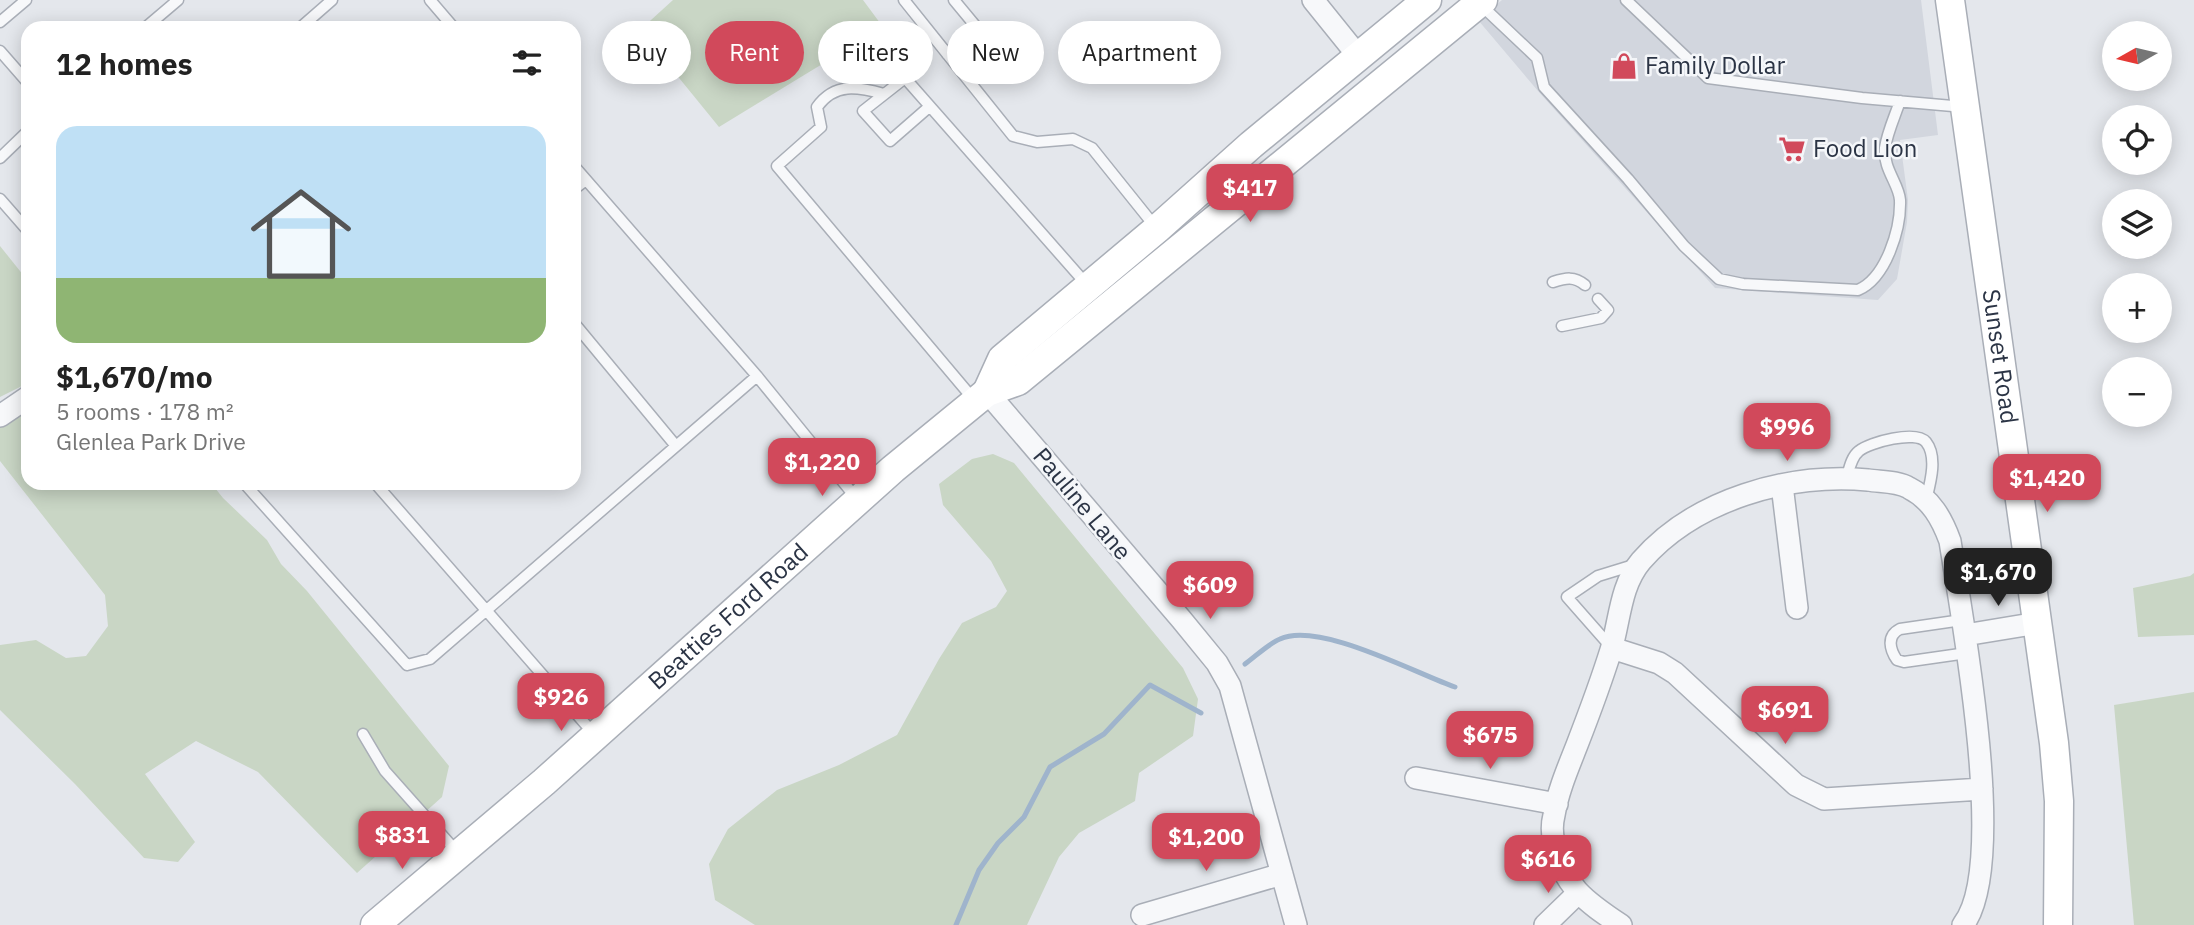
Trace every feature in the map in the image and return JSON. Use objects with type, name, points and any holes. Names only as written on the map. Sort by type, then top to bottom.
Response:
[{"type":"main road","name":"Sunset Road","points":[[1950,0],[2038,623],[2059,801],[2058,925]]},
{"type":"main road","name":"Beatties Ford Road","points":[[375,925],[595,736],[857,499],[981,396],[1017,382],[1481,1]]},
{"type":"main road","name":"Beatties Ford Road","points":[[981,396],[1002,359],[1421,2]]},
{"type":"street","points":[[1313,0],[1359,57]]},
{"type":"street","name":"Pauline Lane","points":[[981,396],[1217,663],[1230,686],[1296,925]]},
{"type":"street","points":[[0,416],[21,402]]},
{"type":"street","points":[[1621,925],[1578,893],[1558,857],[1553,828],[1557,804],[1612,648],[1623,595],[1639,563],[1664,538],[1722,503],[1782,485],[1816,480],[1846,480],[1890,482],[1908,487],[1926,500],[1941,517],[1950,541],[1982,789],[1981,876],[1970,917],[1963,925]]},
{"type":"street","points":[[1782,485],[1797,608]]},
{"type":"street","points":[[1964,636],[2038,623]]},
{"type":"street","points":[[1612,648],[1659,663],[1675,673],[1796,785],[1810,794],[1824,799],[1982,789]]},
{"type":"street","points":[[1416,778],[1557,804]]},
{"type":"street","points":[[1142,915],[1282,874]]},
{"type":"street","points":[[1545,925],[1578,893]]},
{"type":"lane","points":[[0,22],[26,0]]},
{"type":"lane","points":[[153,21],[178,0]]},
{"type":"lane","points":[[308,21],[332,0]]},
{"type":"lane","points":[[430,0],[448,21]]},
{"type":"lane","points":[[904,0],[947,54]]},
{"type":"lane","points":[[954,0],[971,21]]},
{"type":"lane","points":[[1626,0],[1708,78],[1964,107]]},
{"type":"lane","points":[[1481,1],[1537,58],[1544,87],[1628,179],[1684,246],[1719,279],[1743,284],[1858,290],[1868,286],[1887,258],[1898,222],[1900,197],[1888,173],[1885,149],[1900,101]]},
{"type":"lane","points":[[0,51],[21,75]]},
{"type":"lane","points":[[929,107],[890,141],[863,111],[905,78],[1088,286]]},
{"type":"lane","points":[[971,84],[1013,136],[1037,142],[1073,139],[1092,148],[1157,229]]},
{"type":"lane","points":[[884,94],[860,88],[839,90],[825,95],[817,107],[821,127],[777,166],[857,264],[981,396]]},
{"type":"lane","points":[[0,158],[21,138]]},
{"type":"lane","points":[[581,174],[757,376],[857,499]]},
{"type":"lane","points":[[581,184],[586,180]]},
{"type":"lane","points":[[0,199],[21,223]]},
{"type":"lane","points":[[1553,282],[1567,278],[1577,279],[1585,285]]},
{"type":"lane","points":[[1562,326],[1601,318],[1608,310],[1598,299]]},
{"type":"lane","points":[[581,331],[676,446]]},
{"type":"lane","points":[[250,490],[407,665],[430,659],[757,376]]},
{"type":"lane","points":[[1846,480],[1858,452],[1885,440],[1918,437],[1925,441],[1931,457],[1932,476],[1926,500]]},
{"type":"lane","points":[[381,490],[595,736]]},
{"type":"lane","points":[[1612,648],[1567,597],[1598,576],[1639,563]]},
{"type":"lane","points":[[1900,629],[1964,636],[1904,662],[1897,660],[1892,653],[1890,641],[1900,629]]},
{"type":"lane","points":[[363,734],[385,771],[459,854]]},
{"type":"shaded area","points":[[1502,0],[1921,0],[1938,135],[1900,140],[1908,200],[1897,279],[1878,300],[1715,288],[1478,20]]},
{"type":"green space","points":[[673,0],[863,0],[879,21],[818,21],[818,67],[804,75],[804,21],[705,21],[705,84],[790,84],[719,127],[684,84],[691,84],[691,21],[650,21]]},
{"type":"green space","points":[[0,246],[21,272],[21,386],[0,397]]},
{"type":"green space","points":[[21,413],[21,488],[0,461],[0,427]]},
{"type":"green space","points":[[993,454],[1014,463],[1183,668],[1198,699],[1193,736],[1139,773],[1135,801],[1079,833],[1059,857],[1027,925],[755,925],[715,900],[709,864],[728,829],[777,790],[839,765],[897,735],[962,623],[996,607],[1007,591],[991,561],[943,505],[939,484],[972,459]]},
{"type":"green space","points":[[23,490],[217,490],[267,540],[281,564],[307,591],[449,766],[442,797],[357,873],[258,772],[196,741],[145,774],[195,842],[178,862],[144,858],[75,784],[0,710],[0,645],[36,640],[66,658],[86,656],[108,626],[105,595]]},
{"type":"green space","points":[[2194,573],[2194,635],[2138,637],[2133,588]]},
{"type":"green space","points":[[2194,692],[2194,925],[2134,925],[2114,705]]},
{"type":"waterway","points":[[1245,664],[1280,639],[1297,635],[1318,637],[1367,651],[1455,687]]},
{"type":"waterway","points":[[956,925],[979,870],[998,843],[1024,817],[1050,767],[1104,734],[1150,685],[1201,713]]},
{"type":"place","name":"Family Dollar","points":[[1624,66]]},
{"type":"place","name":"Food Lion","points":[[1792,149]]}]
